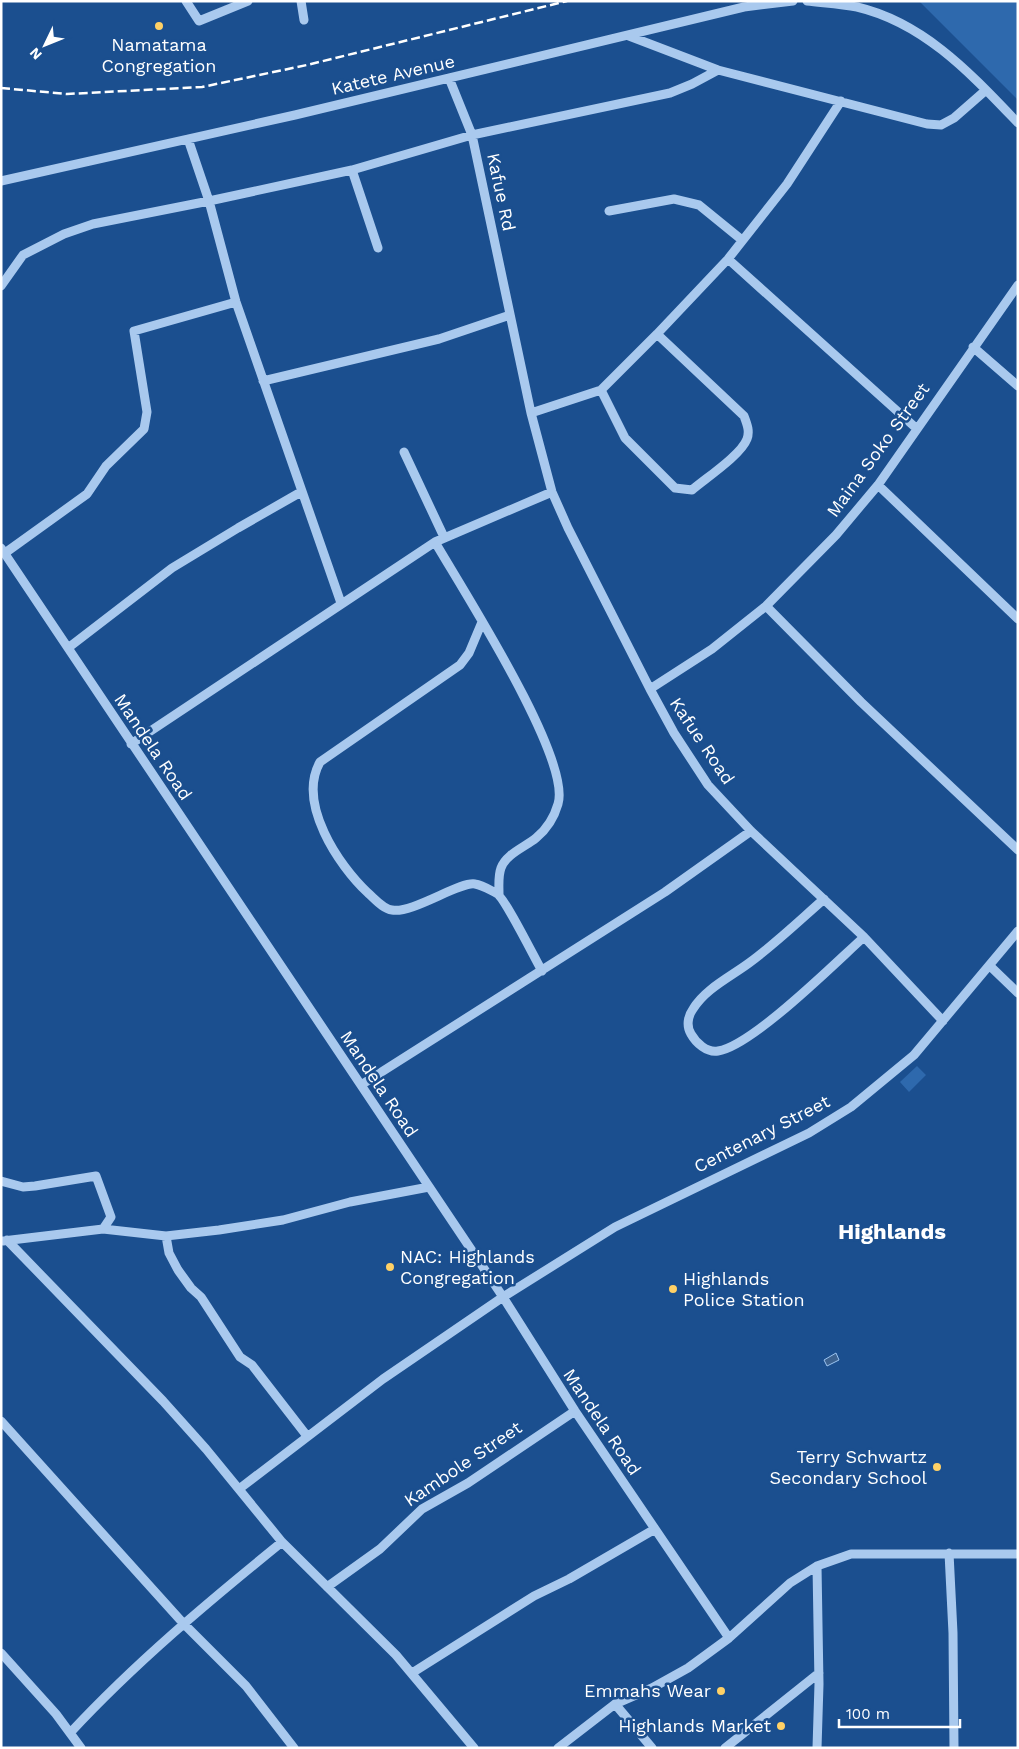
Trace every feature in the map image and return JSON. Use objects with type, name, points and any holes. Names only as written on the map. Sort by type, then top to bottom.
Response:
[{"type":"street","points":[[186,1],[198,21],[248,1]]},
{"type":"street","points":[[301,1],[304,20]]},
{"type":"street","name":"Katete Avenue","points":[[1,182],[744,7],[793,1]]},
{"type":"street","points":[[808,1],[857,7],[917,33],[952,57],[1018,123]]},
{"type":"street","points":[[628,35],[718,70],[928,124],[941,125],[954,118],[986,90]]},
{"type":"street","points":[[1,286],[23,255],[64,234],[98,223],[352,170],[472,135],[670,93],[718,70]]},
{"type":"street","name":"Kafue Rd","points":[[449,78],[472,135],[531,413]]},
{"type":"street","points":[[531,413],[601,390],[657,334],[728,259],[787,184],[841,101]]},
{"type":"street","points":[[188,139],[209,201],[236,302],[341,603]]},
{"type":"street","points":[[352,170],[378,248]]},
{"type":"street","points":[[609,211],[674,199],[700,205],[742,240]]},
{"type":"street","points":[[728,259],[916,428]]},
{"type":"street","name":"Maina Soko Street","points":[[650,689],[712,649],[766,606],[830,542],[878,485],[916,428],[1018,285]]},
{"type":"street","points":[[3,550],[87,494],[112,459],[144,429],[147,412],[134,331],[236,302]]},
{"type":"street","points":[[263,381],[439,339],[510,315]]},
{"type":"street","points":[[601,390],[625,438],[675,488],[692,490],[738,451],[746,440],[748,430],[744,416],[657,334]]},
{"type":"street","points":[[973,347],[1018,386]]},
{"type":"street","name":"Kafue Road","points":[[531,413],[552,492],[568,528],[650,689],[696,768],[751,831],[864,937],[943,1021]]},
{"type":"street","points":[[404,452],[444,537]]},
{"type":"street","points":[[878,485],[1018,619]]},
{"type":"street","points":[[68,648],[172,568],[301,492]]},
{"type":"street","points":[[132,744],[435,542],[552,492]]},
{"type":"street","points":[[435,542],[503,656],[538,726],[554,766],[560,800],[554,818],[537,837],[508,858],[502,866],[499,877],[499,894],[542,971]]},
{"type":"street","name":"Mandela Road","points":[[3,550],[503,1297],[575,1411],[729,1638]]},
{"type":"street","points":[[766,606],[861,702],[1018,850]]},
{"type":"street","points":[[482,622],[469,653],[460,665],[320,762],[315,771],[313,785],[324,835],[341,863],[383,906],[393,911],[408,908],[446,895],[467,884],[475,884],[499,894]]},
{"type":"street","points":[[361,1085],[688,877],[751,831]]},
{"type":"street","points":[[824,899],[777,940],[704,996],[692,1009],[688,1021],[690,1033],[701,1047],[716,1052],[738,1045],[818,979],[864,937]]},
{"type":"street","name":"Centenary Street","points":[[239,1489],[383,1379],[503,1297],[615,1227],[809,1132],[842,1112],[914,1055],[1018,931]]},
{"type":"street","points":[[990,966],[1018,993]]},
{"type":"street","points":[[1,1181],[23,1187],[96,1176],[111,1218],[103,1229]]},
{"type":"street","points":[[4,1241],[103,1229],[166,1236],[219,1230],[283,1220],[350,1202],[429,1187]]},
{"type":"street","points":[[166,1236],[169,1253],[191,1288],[201,1297],[240,1357],[252,1365],[307,1436]]},
{"type":"street","points":[[4,1241],[163,1401],[282,1542],[412,1672],[474,1748]]},
{"type":"street","name":"Kambole Street","points":[[327,1586],[380,1549],[422,1509],[468,1483],[575,1411]]},
{"type":"street","points":[[1,1421],[183,1623],[246,1686],[294,1748]]},
{"type":"street","points":[[412,1672],[534,1596],[569,1579],[655,1529]]},
{"type":"street","points":[[70,1733],[134,1668],[183,1623],[282,1542]]},
{"type":"street","points":[[558,1748],[615,1704],[652,1688],[688,1668],[729,1638],[790,1583],[817,1566],[851,1554],[1018,1554]]},
{"type":"street","points":[[949,1554],[953,1633],[954,1748]]},
{"type":"street","points":[[817,1566],[819,1673],[817,1748]]},
{"type":"street","points":[[1,1653],[81,1748]]},
{"type":"street","points":[[725,1748],[819,1673]]},
{"type":"street","points":[[615,1704],[652,1748]]},
{"type":"shaded area","points":[[919,1],[1018,1],[1018,100]]},
{"type":"shaded area","points":[[917,1066],[926,1075],[909,1092],[900,1082]]},
{"type":"shaded area","points":[[836,1353],[839,1360],[827,1366],[824,1360]]},
{"type":"railway","points":[[1,88],[67,94],[202,87],[307,65],[567,1]]},
{"type":"place","name":"Namatama Congregation","points":[[159,26]]},
{"type":"place","name":"NAC: Highlands Congregation","points":[[390,1267]]},
{"type":"place","name":"Highlands Police Station","points":[[673,1289]]},
{"type":"place","name":"Terry Schwartz Secondary School","points":[[937,1467]]},
{"type":"place","name":"Emmahs Wear","points":[[721,1691]]},
{"type":"place","name":"Highlands Market","points":[[781,1726]]},
{"type":"district","name":"Highlands","points":[[892,1231]]}]
